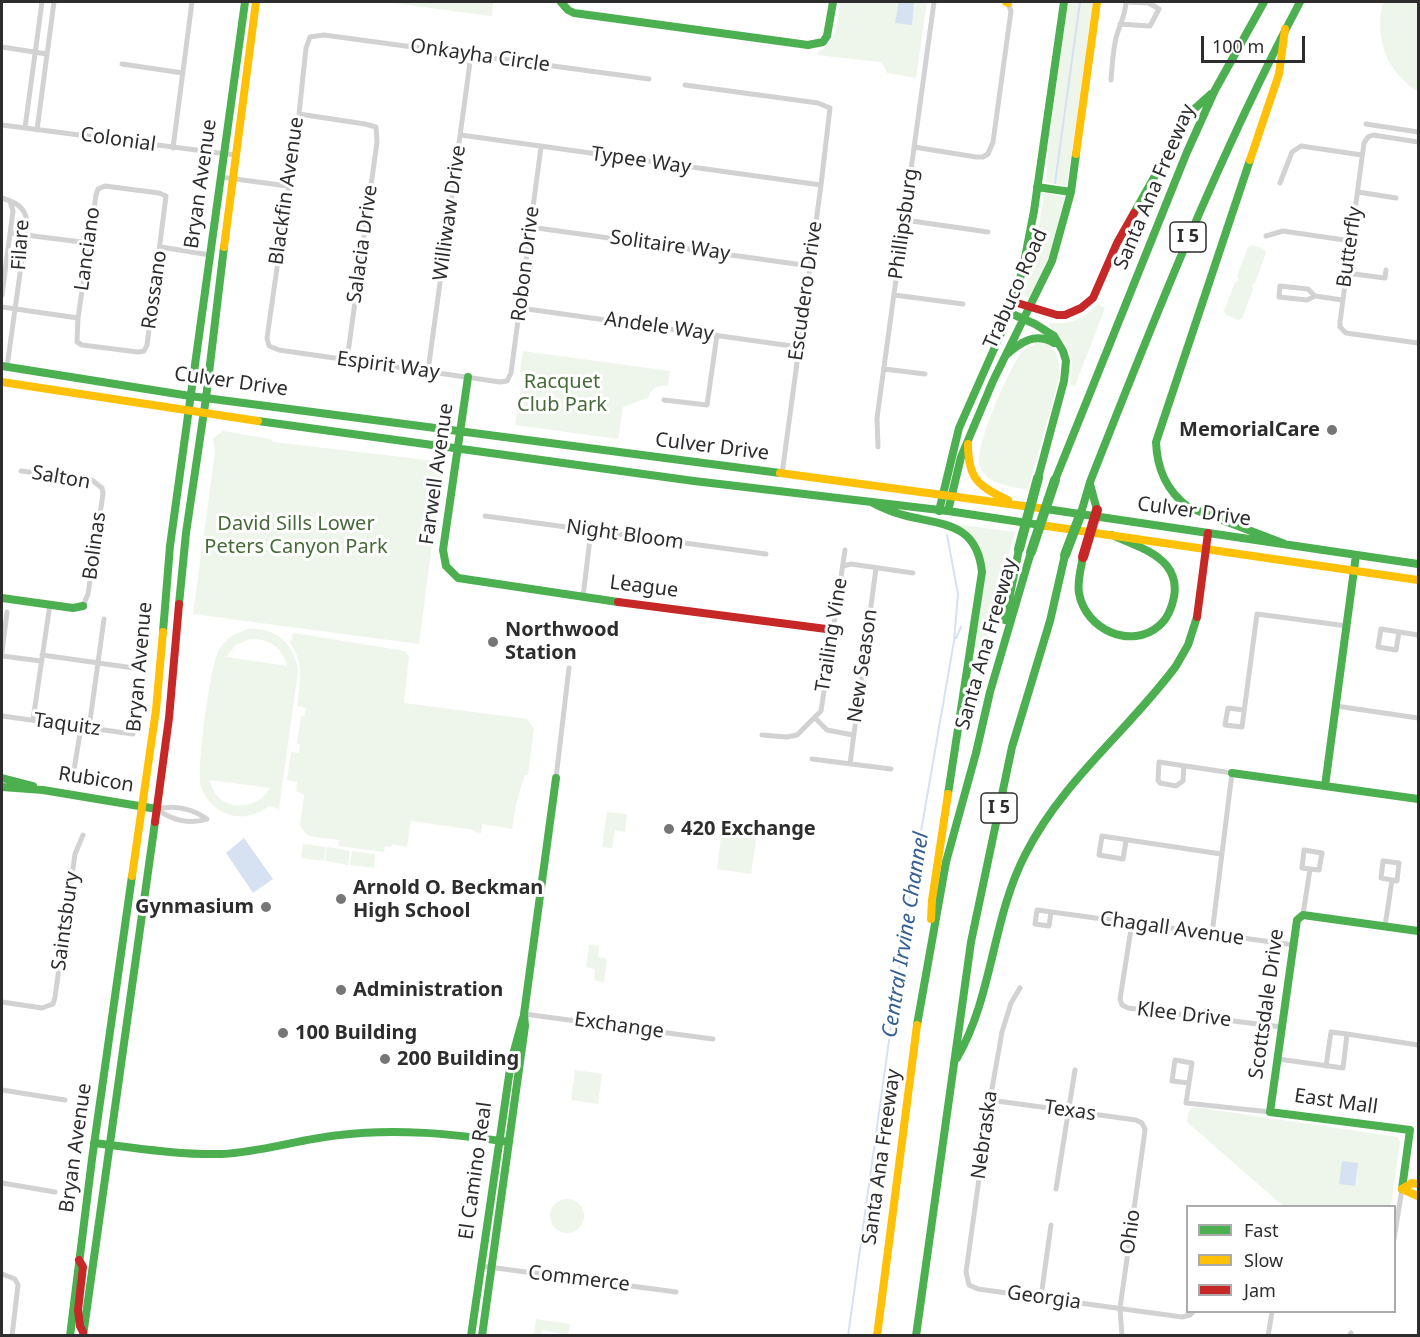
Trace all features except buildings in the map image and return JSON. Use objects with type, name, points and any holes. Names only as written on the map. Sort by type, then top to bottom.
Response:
[{"type":"main road","name":"Bryan Avenue","points":[[83,1334],[157,808],[176,653],[186,533],[206,398],[226,177],[223,154],[245,2]]},
{"type":"main road","name":"Bryan Avenue","points":[[70,1335],[94,1143],[160,679],[170,546],[190,396],[210,255],[226,177],[235,155],[256,2]]},
{"type":"main road","points":[[562,4],[574,13],[808,45],[823,42],[827,36],[832,2]]},
{"type":"main road","name":"Trabuco Road","points":[[944,511],[959,428],[1012,307],[1030,239],[1064,2]]},
{"type":"main road","name":"Trabuco Road","points":[[947,495],[981,410],[1052,261],[1071,192],[1097,2]]},
{"type":"main road","name":"Santa Ana Freeway","points":[[877,1335],[917,1028],[946,862],[990,693],[1031,552],[1055,480],[1187,152],[1215,90],[1264,2]]},
{"type":"main road","name":"I 5","points":[[916,1335],[971,942],[1012,747],[1050,621],[1065,555],[1176,264],[1215,174],[1300,2]]},
{"type":"main road","points":[[1285,29],[1279,74],[1156,442],[1156,455],[1158,466],[1168,488],[1185,505],[1199,513],[1227,521],[1285,544]]},
{"type":"main road","points":[[1012,307],[1031,307],[1057,315],[1065,315],[1081,308],[1093,298],[1122,234],[1191,112],[1215,90]]},
{"type":"main road","points":[[1037,187],[1071,192]]},
{"type":"main road","points":[[990,693],[1019,549],[1064,381],[1066,361],[1063,351],[1053,336],[1025,319],[1012,307]]},
{"type":"main road","points":[[1006,355],[1024,340],[1039,337],[1047,339],[1063,351]]},
{"type":"main road","name":"Culver Drive","points":[[4,367],[190,396],[460,430],[522,441],[1015,504],[1419,564]]},
{"type":"main road","name":"Farwell Avenue","points":[[450,573],[445,564],[443,550],[468,377]]},
{"type":"main road","name":"Culver Drive","points":[[2,382],[188,412],[378,436],[694,481],[944,511],[1419,580]]},
{"type":"main road","points":[[968,444],[968,464],[975,482],[1015,504]]},
{"type":"main road","points":[[1090,486],[1097,510],[1083,557],[1079,592],[1087,614],[1095,624],[1107,632],[1128,637],[1139,636],[1154,630],[1165,620],[1175,598],[1175,586],[1171,572],[1159,558],[1112,535]]},
{"type":"main road","points":[[871,502],[884,509],[954,526],[963,531],[978,548],[982,563],[932,900],[929,964]]},
{"type":"main road","points":[[953,1067],[972,1032],[1006,904],[1024,856],[1055,805],[1101,749],[1162,683],[1180,660],[1189,642],[1203,589],[1208,533]]},
{"type":"main road","points":[[1325,786],[1356,555]]},
{"type":"main road","name":"League","points":[[450,573],[458,578],[583,597],[834,630]]},
{"type":"main road","points":[[2,598],[73,608],[83,606]]},
{"type":"main road","points":[[1232,773],[1419,799]]},
{"type":"main road","name":"Rubicon","points":[[2,778],[43,790]]},
{"type":"main road","name":"El Camino Real","points":[[471,1335],[486,1267],[504,1141],[511,1062],[524,1014],[556,778]]},
{"type":"main road","name":"Rubicon","points":[[2,788],[43,790],[157,808]]},
{"type":"main road","points":[[1303,915],[1419,931]]},
{"type":"main road","name":"Scottsdale Drive","points":[[1270,1112],[1297,920],[1303,915]]},
{"type":"main road","name":"East Mall","points":[[1270,1112],[1410,1130],[1402,1189]]},
{"type":"main road","points":[[94,1143],[185,1152],[222,1153],[325,1137],[406,1132],[504,1141]]},
{"type":"main road","points":[[1402,1189],[1412,1183],[1419,1184]]},
{"type":"main road","points":[[1402,1189],[1419,1196]]},
{"type":"main road","points":[[79,1260],[83,1267],[78,1317],[79,1328],[83,1334]]},
{"type":"main road","name":"El Camino Real","points":[[482,1335],[486,1267]]},
{"type":"street","points":[[25,128],[42,2]]},
{"type":"street","points":[[37,130],[54,2]]},
{"type":"street","points":[[173,148],[192,2]]},
{"type":"street","name":"Phillipsburg","points":[[878,447],[877,418],[934,2]]},
{"type":"street","points":[[914,147],[976,157],[988,154],[993,142],[1011,11],[1007,2]]},
{"type":"street","points":[[1111,80],[1115,41],[1120,24],[1125,17],[1128,2],[1149,3],[1159,9],[1150,26],[1120,24]]},
{"type":"street","name":"Onkayha Circle","points":[[310,37],[324,35],[649,80]]},
{"type":"street","name":"Blackfin Avenue","points":[[269,346],[267,338],[306,48],[310,37]]},
{"type":"street","points":[[2,47],[47,54]]},
{"type":"street","name":"Williwaw Drive","points":[[428,371],[471,55]]},
{"type":"street","points":[[122,64],[183,73]]},
{"type":"street","name":"Escudero Drive","points":[[685,85],[818,103],[830,108],[782,474]]},
{"type":"street","name":"Salacia Drive","points":[[298,114],[376,127],[377,142],[347,360]]},
{"type":"street","points":[[1366,124],[1419,132]]},
{"type":"street","name":"Colonial","points":[[2,125],[235,155]]},
{"type":"street","name":"Typee Way","points":[[461,135],[821,185]]},
{"type":"street","points":[[1280,183],[1292,152],[1301,146],[1362,154],[1364,143],[1370,135],[1419,142]]},
{"type":"street","name":"Robon Drive","points":[[507,381],[511,373],[541,147]]},
{"type":"street","name":"Butterfly","points":[[1362,154],[1342,300],[1340,322],[1342,331],[1419,343]]},
{"type":"street","points":[[226,177],[288,186]]},
{"type":"street","name":"Lanciano","points":[[77,342],[88,243],[98,189],[105,186],[159,193],[166,196]]},
{"type":"street","points":[[1358,192],[1396,198]]},
{"type":"street","name":"Rossano","points":[[77,342],[82,345],[144,351],[147,345],[166,196]]},
{"type":"street","name":"Filare","points":[[2,198],[18,205],[27,215],[15,309],[4,367]]},
{"type":"street","name":"Filare","points":[[2,295],[13,211],[10,201]]},
{"type":"street","points":[[905,220],[988,232]]},
{"type":"street","name":"Solitaire Way","points":[[530,227],[810,266]]},
{"type":"street","points":[[1266,236],[1283,231],[1350,241]]},
{"type":"street","points":[[10,233],[88,243]]},
{"type":"street","points":[[160,247],[210,255]]},
{"type":"street","points":[[1346,273],[1385,278],[1386,270]]},
{"type":"street","points":[[1315,296],[1308,289],[1280,286],[1279,297],[1307,300],[1315,296],[1342,300]]},
{"type":"street","points":[[894,295],[963,304]]},
{"type":"street","points":[[2,307],[78,318]]},
{"type":"street","name":"Andele Way","points":[[520,308],[799,347]]},
{"type":"street","points":[[664,400],[707,405],[717,335]]},
{"type":"street","name":"Espirit Way","points":[[269,346],[279,350],[500,382],[507,381]]},
{"type":"street","points":[[884,369],[926,374]]},
{"type":"street","name":"Salton","points":[[21,471],[92,480],[100,485]]},
{"type":"street","name":"Bolinas","points":[[83,606],[88,594],[103,494],[100,485]]},
{"type":"street","name":"Night Bloom","points":[[485,516],[766,554]]},
{"type":"street","points":[[583,597],[591,530]]},
{"type":"street","name":"Trailing Vine","points":[[762,735],[787,737],[797,735],[821,711],[845,550]]},
{"type":"street","points":[[843,566],[851,564],[913,573]]},
{"type":"street","name":"New Season","points":[[850,764],[876,568]]},
{"type":"street","points":[[33,720],[50,604]]},
{"type":"street","points":[[2,652],[7,612]]},
{"type":"street","points":[[1244,710],[1228,708],[1226,725],[1242,727],[1257,614],[1347,626]]},
{"type":"street","points":[[88,729],[104,619]]},
{"type":"street","points":[[1398,632],[1396,650],[1378,647],[1381,629],[1419,635]]},
{"type":"street","points":[[2,656],[98,662],[141,669]]},
{"type":"street","points":[[556,778],[569,668]]},
{"type":"street","points":[[1336,706],[1419,717]]},
{"type":"street","name":"Taquitz","points":[[2,716],[133,734]]},
{"type":"street","name":"Trailing Vine","points":[[815,718],[826,730],[853,735]]},
{"type":"street","points":[[74,770],[81,728]]},
{"type":"street","points":[[812,759],[891,769]]},
{"type":"street","points":[[1184,766],[1183,781],[1176,786],[1160,783],[1158,780],[1159,762],[1232,773],[1212,934]]},
{"type":"street","points":[[168,806],[197,812],[207,819],[196,823],[167,817],[157,808],[168,806]]},
{"type":"street","name":"Saintsbury","points":[[2,1002],[42,1008],[49,1007],[55,997],[75,854],[83,835]]},
{"type":"street","points":[[1126,841],[1123,859],[1099,855],[1102,836],[1221,854]]},
{"type":"street","name":"Scottsdale Drive","points":[[1305,850],[1322,853],[1319,870],[1310,869],[1302,868],[1305,850]]},
{"type":"street","points":[[1383,861],[1399,863],[1397,880],[1392,880],[1381,878],[1383,861]]},
{"type":"street","name":"Scottsdale Drive","points":[[1303,915],[1310,869]]},
{"type":"street","points":[[1385,926],[1392,880]]},
{"type":"street","name":"Chagall Avenue","points":[[1051,912],[1294,945]]},
{"type":"street","name":"Klee Drive","points":[[1132,923],[1120,999],[1122,1005],[1128,1008],[1282,1027]]},
{"type":"street","name":"Nebraska","points":[[969,1285],[966,1272],[990,1100],[1006,1015],[1020,988]]},
{"type":"street","name":"Exchange","points":[[524,1014],[713,1039]]},
{"type":"street","points":[[1326,1066],[1330,1032],[1419,1045]]},
{"type":"street","points":[[1278,1059],[1343,1068],[1347,1034]]},
{"type":"street","points":[[1175,1060],[1192,1063],[1189,1083],[1172,1081],[1175,1060]]},
{"type":"street","points":[[1056,1190],[1075,1070]]},
{"type":"street","name":"East Mall","points":[[1189,1083],[1186,1103],[1270,1112]]},
{"type":"street","points":[[2,1090],[65,1100]]},
{"type":"street","name":"Texas","points":[[990,1100],[1136,1120],[1142,1123],[1145,1130]]},
{"type":"street","name":"Ohio","points":[[1122,1335],[1120,1308],[1145,1130]]},
{"type":"street","points":[[2,1183],[55,1192]]},
{"type":"street","points":[[1396,1232],[1402,1189]]},
{"type":"street","points":[[1041,1297],[1051,1225]]},
{"type":"street","name":"Commerce","points":[[486,1267],[676,1292]]},
{"type":"street","points":[[2,1274],[15,1280],[18,1285],[12,1335]]},
{"type":"street","name":"Georgia","points":[[969,1285],[978,1289],[1182,1317],[1192,1313]]},
{"type":"street","points":[[1268,1335],[1272,1313]]},
{"type":"green space","points":[[383,2],[493,2],[492,16]]},
{"type":"green space","points":[[840,2],[927,2],[916,78],[887,73],[880,62],[817,55],[817,52],[824,49],[833,38]]},
{"type":"green space","points":[[1068,2],[1093,2],[1067,185],[1065,186],[1046,182],[1048,149]]},
{"type":"green space","points":[[1383,2],[1418,2],[1418,91],[1398,74],[1390,64],[1385,52],[1380,28]]},
{"type":"green space","points":[[1044,194],[1065,197],[1050,253],[1031,298],[1024,294],[1037,239]]},
{"type":"green space","points":[[1252,245],[1264,249],[1266,253],[1255,283],[1252,285],[1253,289],[1242,319],[1238,320],[1226,315],[1224,311],[1235,282],[1239,280],[1237,276],[1248,247]]},
{"type":"green space","points":[[1098,304],[1105,308],[1075,386],[1070,384],[1072,366],[1066,345],[1049,326],[1050,323],[1076,320]]},
{"type":"green space","points":[[1034,342],[1047,344],[1056,353],[1059,379],[1028,490],[1001,484],[988,478],[980,467],[979,458],[987,427],[1001,390],[1016,360],[1022,352],[1034,345]]},
{"type":"green space","name":"Racquet Club Park","points":[[523,351],[670,371],[668,386],[655,388],[648,398],[623,407],[618,439],[515,425],[520,393],[524,383],[520,371]]},
{"type":"green space","name":"David Sills Lower Peters Canyon Park","points":[[223,431],[270,439],[273,442],[436,461],[442,467],[419,644],[193,614],[215,452],[213,438]]},
{"type":"green space","points":[[962,525],[1015,532],[983,650],[974,648],[985,578]]},
{"type":"green space","points":[[258,629],[275,634],[282,639],[293,653],[298,671],[279,809],[269,806],[256,813],[240,816],[220,811],[209,801],[201,787],[200,761],[215,660],[224,643],[243,631]],"holes":[[[250,639],[263,640],[274,645],[282,654],[287,666],[226,657],[236,645]],[[210,780],[270,788],[255,802],[236,805],[219,798]]]},
{"type":"green space","points":[[294,633],[405,651],[409,656],[404,703],[527,719],[534,728],[528,775],[525,775],[516,804],[512,829],[482,824],[481,833],[475,830],[411,821],[407,847],[392,844],[391,847],[385,846],[384,852],[338,846],[339,840],[308,836],[300,826],[304,795],[296,791],[297,782],[287,780],[291,752],[299,753],[300,744],[297,744],[301,716],[304,716],[306,708],[297,706],[299,665],[289,642],[293,639],[291,635]]},
{"type":"green space","points":[[607,812],[627,814],[625,832],[615,830],[612,848],[602,847]]},
{"type":"green space","points":[[722,829],[757,834],[751,874],[717,869]]},
{"type":"green space","points":[[303,844],[326,847],[324,861],[301,858]]},
{"type":"green space","points":[[327,847],[350,851],[348,865],[325,861]]},
{"type":"green space","points":[[352,851],[375,854],[374,868],[350,865]]},
{"type":"green space","points":[[589,945],[599,946],[598,957],[607,959],[604,982],[594,980],[595,969],[586,967]]},
{"type":"green space","points":[[575,1070],[602,1074],[598,1104],[571,1100]]},
{"type":"green space","points":[[1192,1108],[1201,1108],[1398,1137],[1400,1142],[1391,1205],[1282,1205],[1187,1122],[1188,1113]]},
{"type":"green space","points":[[567,1199],[579,1204],[584,1216],[579,1228],[567,1233],[555,1228],[550,1216],[555,1204]]},
{"type":"green space","points":[[536,1319],[570,1324],[568,1335],[542,1330],[541,1335],[534,1335]]},
{"type":"water","points":[[899,2],[914,2],[912,25],[895,23]]},
{"type":"water","points":[[244,838],[273,879],[253,893],[226,853]]},
{"type":"water","points":[[1342,1161],[1358,1163],[1355,1186],[1339,1184]]},
{"type":"waterway","name":"Central Irvine Channel","points":[[1055,183],[1080,2]]},
{"type":"waterway","name":"Central Irvine Channel","points":[[848,1336],[906,918],[954,641],[958,594],[947,535]]},
{"type":"waterway","name":"Central Irvine Channel","points":[[956,638],[961,627]]},
{"type":"traffic: fast","points":[[163,632],[170,546],[245,2]]},
{"type":"traffic: fast","points":[[561,2],[574,13],[808,45],[823,42],[827,36],[833,2]]},
{"type":"traffic: fast","points":[[939,511],[959,428],[1010,313],[1023,268],[1034,211],[1064,2]]},
{"type":"traffic: fast","points":[[1055,480],[1187,152],[1215,90],[1264,2]]},
{"type":"traffic: fast","points":[[1081,513],[1090,482],[1188,239],[1242,119],[1300,2]]},
{"type":"traffic: fast","points":[[1134,213],[1191,112],[1211,94]]},
{"type":"traffic: fast","points":[[948,511],[961,457],[993,381],[1052,261],[1071,192],[1076,154]]},
{"type":"traffic: fast","points":[[1250,160],[1156,442],[1158,461],[1164,478],[1168,486],[1188,507],[1285,544]]},
{"type":"traffic: fast","points":[[1037,187],[1071,192]]},
{"type":"traffic: fast","points":[[179,604],[186,533],[206,398],[224,247]]},
{"type":"traffic: fast","points":[[1010,313],[1035,324],[1054,336],[1066,361],[1064,381],[1038,478]]},
{"type":"traffic: fast","points":[[1006,355],[1028,340],[1041,338],[1054,343]]},
{"type":"traffic: fast","points":[[2,366],[190,396],[780,473]]},
{"type":"traffic: fast","points":[[468,377],[443,550],[446,566],[458,578],[618,602]]},
{"type":"traffic: fast","points":[[258,421],[694,481],[948,511],[1047,526]]},
{"type":"traffic: fast","points":[[1019,549],[1038,478]]},
{"type":"traffic: fast","points":[[1031,552],[1055,480]]},
{"type":"traffic: fast","points":[[1090,484],[1097,510]]},
{"type":"traffic: fast","points":[[871,502],[897,513],[957,529],[974,544],[979,556],[982,572],[948,794]]},
{"type":"traffic: fast","points":[[1046,509],[1418,564]]},
{"type":"traffic: fast","points":[[1065,555],[1081,513]]},
{"type":"traffic: fast","points":[[1083,557],[1079,593],[1083,606],[1100,626],[1123,636],[1136,636],[1148,633],[1160,625],[1168,615],[1175,593],[1171,573],[1162,560],[1156,556],[1112,535]]},
{"type":"traffic: fast","points":[[1005,620],[1019,549]]},
{"type":"traffic: fast","points":[[917,1025],[946,862],[990,692],[1031,552]]},
{"type":"traffic: fast","points":[[916,1336],[971,942],[1012,747],[1050,621],[1065,555]]},
{"type":"traffic: fast","points":[[1325,786],[1356,555]]},
{"type":"traffic: fast","points":[[2,598],[73,608],[83,606]]},
{"type":"traffic: fast","points":[[957,1058],[978,1009],[1006,905],[1025,855],[1040,828],[1076,780],[1176,666],[1188,645],[1197,617]]},
{"type":"traffic: fast","points":[[1232,773],[1418,799]]},
{"type":"traffic: fast","points":[[2,778],[33,786]]},
{"type":"traffic: fast","points":[[482,1336],[525,1026],[524,1014],[556,778]]},
{"type":"traffic: fast","points":[[2,787],[43,790],[157,809]]},
{"type":"traffic: fast","points":[[83,1336],[155,822]]},
{"type":"traffic: fast","points":[[70,1336],[92,1159],[132,876]]},
{"type":"traffic: fast","points":[[1402,1189],[1410,1130],[1270,1112],[1297,920],[1303,915],[1418,931]]},
{"type":"traffic: fast","points":[[471,1336],[511,1062],[523,1018]]},
{"type":"traffic: fast","points":[[94,1143],[174,1152],[222,1154],[252,1151],[325,1137],[382,1132],[446,1134],[509,1142]]},
{"type":"traffic: slow","points":[[224,247],[256,2]]},
{"type":"traffic: slow","points":[[1076,154],[1097,2]]},
{"type":"traffic: slow","points":[[1250,160],[1279,74],[1285,29]]},
{"type":"traffic: slow","points":[[2,382],[258,421]]},
{"type":"traffic: slow","points":[[968,444],[970,466],[977,480],[989,490],[1008,500]]},
{"type":"traffic: slow","points":[[780,473],[1046,509]]},
{"type":"traffic: slow","points":[[1047,526],[1418,580]]},
{"type":"traffic: slow","points":[[132,876],[156,710],[163,632]]},
{"type":"traffic: slow","points":[[931,919],[948,794]]},
{"type":"traffic: slow","points":[[877,1336],[917,1025]]},
{"type":"traffic: slow","points":[[1402,1189],[1412,1183],[1418,1184]]},
{"type":"traffic: slow","points":[[1402,1189],[1418,1196]]},
{"type":"traffic: jam","points":[[1014,302],[1057,315],[1065,315],[1081,308],[1093,298],[1117,243],[1134,213]]},
{"type":"traffic: jam","points":[[1083,557],[1097,510]]},
{"type":"traffic: jam","points":[[1197,617],[1208,533]]},
{"type":"traffic: jam","points":[[618,602],[834,630]]},
{"type":"traffic: jam","points":[[155,822],[169,718],[179,604]]},
{"type":"traffic: jam","points":[[79,1260],[83,1267],[78,1310],[83,1332]]},
{"type":"place","name":"MemorialCare","points":[[1332,430]]},
{"type":"place","name":"Northwood Station","points":[[493,642]]},
{"type":"place","name":"420 Exchange","points":[[669,829]]},
{"type":"place","name":"Arnold O. Beckman High School","points":[[341,899]]},
{"type":"place","name":"Gynmasium","points":[[266,907]]},
{"type":"place","name":"Administration","points":[[341,990]]},
{"type":"place","name":"100 Building","points":[[283,1033]]},
{"type":"place","name":"200 Building","points":[[385,1059]]}]
